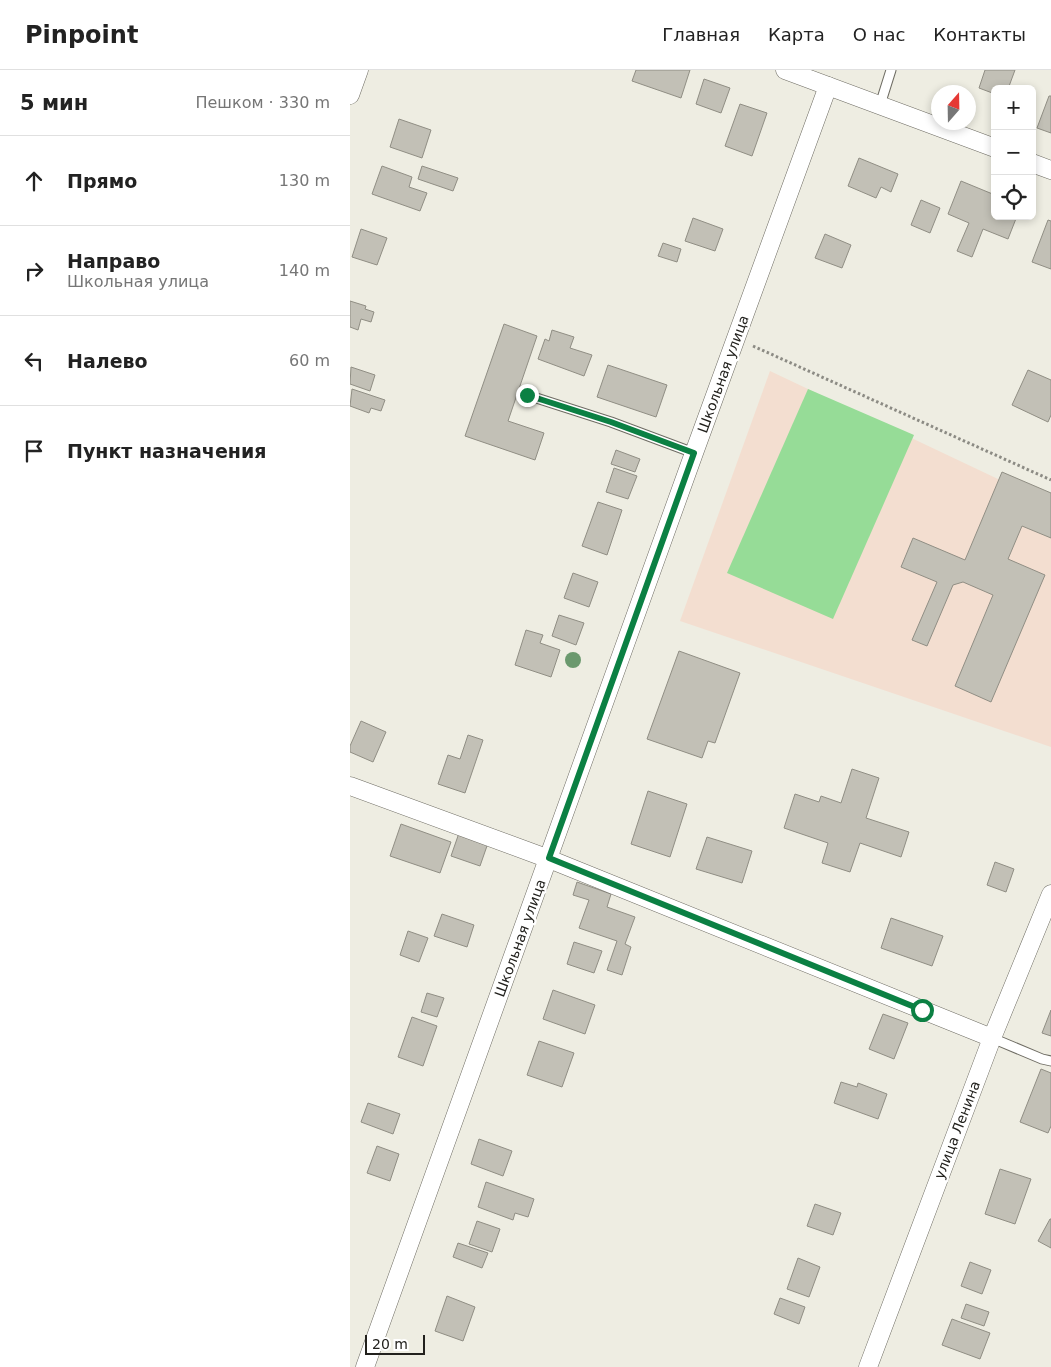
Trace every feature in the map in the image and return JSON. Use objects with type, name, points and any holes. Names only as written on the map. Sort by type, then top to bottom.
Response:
[{"type":"street","points":[[350,95],[359,70]]},
{"type":"street","points":[[785,70],[991,147]]},
{"type":"street","name":"Школьная улица","points":[[366,1367],[694,453],[828,86]]},
{"type":"street","points":[[1036,164],[1051,170]]},
{"type":"street","points":[[350,786],[549,858],[992,1038]]},
{"type":"street","name":"улица Ленина","points":[[868,1367],[992,1038],[1051,894]]},
{"type":"lane","points":[[880,105],[891,70]]},
{"type":"lane","points":[[527,395],[611,422],[694,453]]},
{"type":"lane","points":[[992,1038],[1051,1061]]},
{"type":"path","points":[[736,338],[1051,480]]},
{"type":"shaded area","points":[[770,371],[1051,504],[1051,747],[680,621]]},
{"type":"green space","points":[[808,389],[914,435],[833,619],[727,573]]},
{"type":"building","points":[[636,70],[690,70],[681,98],[632,81]]},
{"type":"building","points":[[985,70],[1015,70],[1009,85],[991,85],[991,92],[979,88]]},
{"type":"building","points":[[704,79],[730,88],[721,113],[696,104]]},
{"type":"building","points":[[1049,96],[1051,96],[1051,133],[1037,128]]},
{"type":"building","points":[[740,104],[767,113],[752,156],[725,146]]},
{"type":"building","points":[[399,119],[431,130],[422,158],[390,147]]},
{"type":"building","points":[[859,158],[898,174],[891,192],[881,187],[876,198],[848,186]]},
{"type":"building","points":[[382,166],[412,177],[409,187],[427,193],[420,211],[372,194]]},
{"type":"building","points":[[422,166],[458,178],[453,191],[418,179]]},
{"type":"building","points":[[961,181],[991,193],[991,220],[1015,220],[1008,239],[983,229],[972,257],[957,251],[969,223],[948,214]]},
{"type":"building","points":[[921,200],[940,208],[930,233],[911,225]]},
{"type":"building","points":[[693,218],[723,229],[715,251],[685,241]]},
{"type":"building","points":[[1048,220],[1051,221],[1051,269],[1032,262]]},
{"type":"building","points":[[361,229],[387,238],[377,265],[352,257]]},
{"type":"building","points":[[825,234],[851,245],[842,268],[815,258]]},
{"type":"building","points":[[663,243],[681,249],[677,262],[658,256]]},
{"type":"building","points":[[350,301],[366,306],[365,309],[374,312],[371,322],[361,319],[358,330],[350,327]]},
{"type":"building","points":[[504,324],[537,336],[508,421],[544,433],[535,460],[465,436]]},
{"type":"building","points":[[552,330],[574,337],[570,348],[592,355],[584,376],[538,359],[545,339],[549,341]]},
{"type":"building","points":[[608,365],[667,385],[656,417],[597,397]]},
{"type":"building","points":[[351,367],[375,375],[370,391],[350,384]]},
{"type":"building","points":[[1028,370],[1051,380],[1051,415],[1048,422],[1012,405]]},
{"type":"building","points":[[352,389],[385,400],[381,411],[371,408],[369,413],[350,406]]},
{"type":"building","points":[[616,450],[640,459],[635,472],[611,464]]},
{"type":"building","points":[[614,468],[637,476],[628,499],[606,492]]},
{"type":"building","points":[[1002,472],[1051,493],[1051,538],[1022,526],[1008,559],[1045,575],[991,702],[955,686],[993,595],[963,582],[953,585],[927,646],[912,640],[937,582],[901,567],[913,538],[965,560]]},
{"type":"building","points":[[598,502],[622,510],[607,555],[582,546]]},
{"type":"building","points":[[573,573],[598,582],[589,607],[564,598]]},
{"type":"building","points":[[559,615],[584,623],[576,645],[552,636]]},
{"type":"building","points":[[526,630],[543,635],[540,643],[560,650],[551,677],[515,665]]},
{"type":"building","points":[[679,651],[740,673],[715,743],[708,741],[702,758],[647,739]]},
{"type":"building","points":[[361,721],[386,732],[373,762],[350,752],[350,746]]},
{"type":"building","points":[[468,735],[483,740],[465,793],[438,784],[448,755],[460,759]]},
{"type":"building","points":[[852,769],[879,778],[866,818],[909,832],[901,857],[860,843],[850,872],[822,863],[828,843],[784,828],[795,794],[819,802],[821,796],[841,803]]},
{"type":"building","points":[[648,791],[687,804],[670,857],[631,844]]},
{"type":"building","points":[[401,824],[451,842],[440,873],[390,856]]},
{"type":"building","points":[[459,833],[488,843],[480,866],[451,856]]},
{"type":"building","points":[[707,837],[752,851],[742,883],[696,869]]},
{"type":"building","points":[[995,862],[1014,869],[1006,892],[987,885]]},
{"type":"building","points":[[577,882],[611,894],[607,907],[635,917],[625,944],[631,947],[622,975],[607,970],[617,941],[579,928],[589,900],[573,895]]},
{"type":"building","points":[[442,914],[474,925],[467,947],[434,936]]},
{"type":"building","points":[[891,918],[943,936],[932,966],[881,948]]},
{"type":"building","points":[[408,931],[428,938],[419,962],[400,955]]},
{"type":"building","points":[[574,942],[602,951],[594,973],[567,964]]},
{"type":"building","points":[[553,990],[595,1005],[585,1034],[543,1019]]},
{"type":"building","points":[[427,993],[444,998],[437,1017],[421,1012]]},
{"type":"building","points":[[1051,1010],[1051,1036],[1042,1033]]},
{"type":"building","points":[[883,1014],[908,1023],[894,1059],[869,1049]]},
{"type":"building","points":[[412,1017],[437,1026],[423,1066],[398,1057]]},
{"type":"building","points":[[539,1041],[574,1053],[562,1087],[527,1075]]},
{"type":"building","points":[[1041,1069],[1051,1073],[1051,1126],[1048,1133],[1020,1122]]},
{"type":"building","points":[[841,1082],[857,1087],[858,1083],[887,1094],[878,1119],[834,1103]]},
{"type":"building","points":[[368,1103],[400,1114],[393,1134],[361,1122]]},
{"type":"building","points":[[479,1139],[512,1151],[503,1176],[471,1164]]},
{"type":"building","points":[[377,1146],[399,1154],[390,1181],[367,1173]]},
{"type":"building","points":[[1000,1169],[1031,1179],[1015,1224],[985,1214]]},
{"type":"building","points":[[486,1182],[534,1199],[528,1217],[515,1213],[513,1220],[478,1207]]},
{"type":"building","points":[[815,1204],[841,1213],[833,1235],[807,1226]]},
{"type":"building","points":[[1051,1219],[1051,1248],[1038,1241]]},
{"type":"building","points":[[477,1221],[500,1229],[492,1252],[469,1244]]},
{"type":"building","points":[[458,1243],[488,1253],[482,1268],[453,1257]]},
{"type":"building","points":[[798,1258],[820,1267],[809,1297],[787,1289]]},
{"type":"building","points":[[970,1262],[991,1270],[982,1294],[961,1286]]},
{"type":"building","points":[[447,1296],[475,1307],[463,1341],[435,1331]]},
{"type":"building","points":[[780,1298],[805,1307],[799,1324],[774,1314]]},
{"type":"building","points":[[966,1304],[989,1312],[984,1326],[961,1318]]},
{"type":"building","points":[[952,1319],[990,1333],[980,1359],[942,1345]]},
{"type":"route","points":[[527,395],[611,422],[694,453],[549,858],[922,1010]]}]
